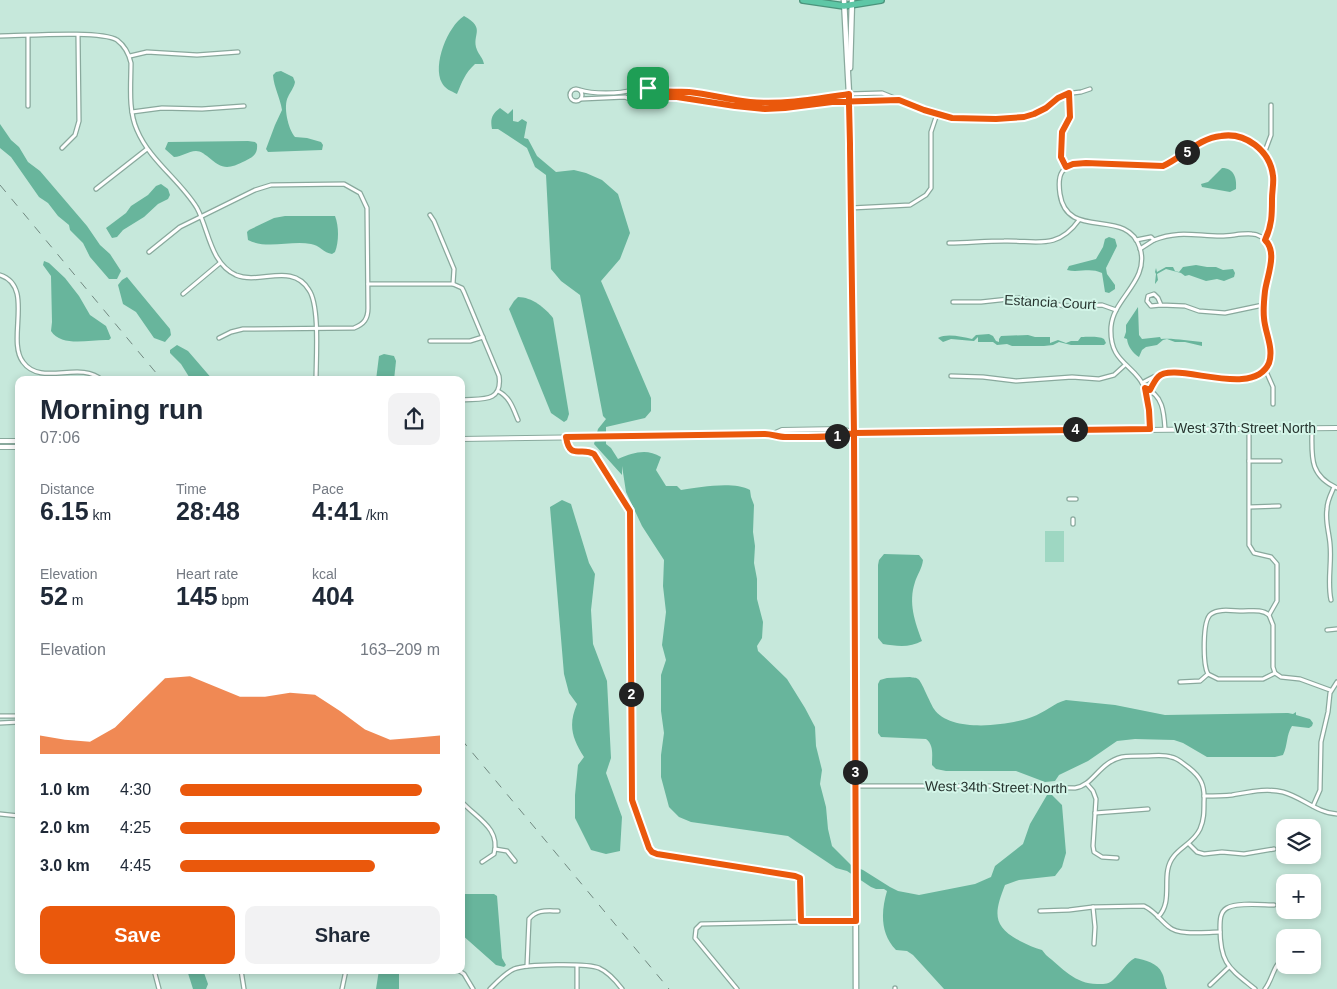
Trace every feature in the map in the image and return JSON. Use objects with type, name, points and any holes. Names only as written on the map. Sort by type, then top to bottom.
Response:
[{"type":"highway","points":[[803,0],[844,3],[881,0]]},
{"type":"main road","points":[[844,3],[849,94]]},
{"type":"main road","points":[[852,3],[849,102],[854,433],[856,989]]},
{"type":"street","points":[[62,148],[76,135],[79,121],[78,35]]},
{"type":"street","points":[[0,36],[100,35],[110,37],[124,46],[130,56],[132,112],[137,131],[147,149],[181,186],[201,217],[213,250],[220,263],[237,275],[257,278],[279,274],[296,278],[305,284],[313,299],[316,376]]},
{"type":"street","points":[[28,36],[28,106]]},
{"type":"street","points":[[130,56],[146,52],[198,55],[238,52]]},
{"type":"street","points":[[899,100],[822,103],[765,109],[677,97],[655,97],[643,103],[625,97],[585,98],[574,101],[570,96],[573,89],[596,92],[624,92],[633,90],[638,85],[657,91],[690,92],[725,99],[764,103],[849,94],[882,93],[936,114],[958,119],[1024,117],[1039,112],[1058,98],[1069,93],[1090,89]]},
{"type":"street","points":[[648,88],[650,92],[649,99]]},
{"type":"street","points":[[580,90],[581,100]]},
{"type":"street","points":[[633,90],[633,100]]},
{"type":"street","points":[[1066,167],[1061,157],[1062,132],[1070,117],[1069,93]]},
{"type":"street","points":[[1264,154],[1271,135],[1271,105]]},
{"type":"street","points":[[132,112],[162,108],[202,109],[244,106]]},
{"type":"street","points":[[850,208],[910,206],[926,195],[931,188],[931,132],[936,114]]},
{"type":"street","points":[[1150,429],[1145,388],[1114,349],[1111,338],[1111,326],[1116,310],[1138,277],[1141,264],[1140,249],[1136,240],[1123,228],[1112,224],[1078,220],[1067,211],[1060,197],[1060,175],[1066,167],[1073,164],[1163,166],[1207,139],[1235,136],[1248,140],[1264,154],[1273,176],[1272,221],[1265,240]]},
{"type":"street","points":[[96,189],[147,149]]},
{"type":"street","points":[[149,252],[180,227],[255,190],[271,185],[336,183],[351,187],[360,193],[367,208],[368,308],[366,320],[362,325],[354,328],[243,329],[219,338]]},
{"type":"street","points":[[430,216],[434,221],[454,269],[453,284]]},
{"type":"street","points":[[949,243],[1007,240],[1038,243],[1051,241],[1064,235],[1078,220]]},
{"type":"street","points":[[1140,249],[1154,240],[1167,235],[1181,233],[1218,236],[1251,234],[1265,240],[1270,246],[1271,256],[1264,305],[1264,318],[1271,352],[1265,369],[1260,374],[1248,378],[1212,378],[1173,372],[1150,378],[1142,383]]},
{"type":"street","points":[[1136,240],[1150,237],[1154,240]]},
{"type":"street","points":[[184,294],[220,263]]},
{"type":"street","points":[[0,275],[9,279],[17,290],[18,350],[23,362],[36,372],[84,372],[97,376]]},
{"type":"street","points":[[368,284],[453,284],[462,288],[500,382],[498,391],[490,398],[465,400]]},
{"type":"street","points":[[1161,305],[1154,294],[1148,296],[1147,301],[1151,306],[1185,306],[1199,311],[1225,313],[1264,305]]},
{"type":"street","name":"Estancia Court","points":[[953,302],[1019,298],[1065,306],[1102,305],[1116,310]]},
{"type":"street","points":[[430,341],[470,341],[483,337]]},
{"type":"street","points":[[951,376],[1016,381],[1072,377],[1099,379],[1114,375],[1125,365]]},
{"type":"street","points":[[1265,369],[1273,387],[1274,404]]},
{"type":"street","points":[[1150,390],[1157,377]]},
{"type":"street","points":[[1145,388],[1156,395],[1161,403],[1165,429]]},
{"type":"street","points":[[498,391],[504,394],[510,401],[518,420]]},
{"type":"street","points":[[1248,428],[1250,548],[1254,552],[1271,556],[1277,564],[1277,602],[1269,615]]},
{"type":"street","points":[[1312,428],[1312,457],[1314,466],[1320,477],[1336,487],[1328,501],[1326,510],[1327,532],[1330,543],[1328,590],[1331,600]]},
{"type":"street","name":"West 37th Street North","points":[[465,439],[771,434],[782,437],[841,436],[854,433],[1073,429],[1337,428]]},
{"type":"street","name":"West 37th Street North","points":[[771,434],[782,430],[841,429],[854,433]]},
{"type":"street","points":[[1073,429],[1073,436]]},
{"type":"street","points":[[566,437],[570,450],[575,452],[588,451],[594,454],[630,511],[632,800],[649,848],[657,854],[800,878],[801,921]]},
{"type":"street","points":[[0,441],[15,441]]},
{"type":"street","points":[[0,447],[15,447]]},
{"type":"street","points":[[1250,461],[1280,461]]},
{"type":"street","points":[[1069,499],[1076,499]]},
{"type":"street","points":[[1250,507],[1280,506]]},
{"type":"street","points":[[1275,673],[1263,679],[1218,679],[1208,674],[1205,665],[1205,628],[1209,616],[1221,611],[1259,611],[1269,615],[1273,622],[1273,667],[1275,673],[1282,677],[1300,679],[1330,690]]},
{"type":"street","points":[[1327,630],[1337,629]]},
{"type":"street","points":[[1180,682],[1200,682],[1208,674]]},
{"type":"street","points":[[1313,806],[1320,790],[1321,742],[1328,712],[1330,690],[1336,683]]},
{"type":"street","points":[[0,716],[15,716]]},
{"type":"street","points":[[0,723],[15,722]]},
{"type":"street","name":"West 34th Street North","points":[[856,786],[1075,788],[1087,784],[1099,770],[1116,759],[1129,756],[1170,756],[1179,760],[1198,775],[1203,784],[1204,796]]},
{"type":"street","points":[[1087,784],[1095,795],[1094,852],[1102,857],[1117,858]]},
{"type":"street","points":[[1158,917],[1163,912],[1167,899],[1167,872],[1170,861],[1197,834],[1203,821],[1204,796],[1226,796],[1270,790],[1297,797],[1322,811],[1337,814]]},
{"type":"street","points":[[465,805],[484,822],[494,835],[496,841],[495,849],[490,858],[482,862]]},
{"type":"street","points":[[1095,813],[1148,809]]},
{"type":"street","points":[[0,814],[15,816]]},
{"type":"street","points":[[1189,844],[1197,852],[1204,854],[1222,852],[1244,854],[1274,849]]},
{"type":"street","points":[[495,849],[507,851],[516,861]]},
{"type":"street","points":[[1255,989],[1229,967],[1222,954],[1221,915],[1228,907],[1235,905],[1274,905]]},
{"type":"street","points":[[1040,911],[1141,906],[1148,908],[1176,931],[1220,932]]},
{"type":"street","points":[[1094,907],[1094,944]]},
{"type":"street","points":[[527,966],[529,919],[533,914],[540,911],[558,912]]},
{"type":"street","points":[[737,989],[696,940],[697,927],[704,922],[856,921]]},
{"type":"street","points":[[1265,989],[1271,981],[1276,965]]},
{"type":"street","points":[[490,989],[513,969],[527,966],[590,966],[599,968],[608,974],[622,989]]},
{"type":"street","points":[[577,966],[577,989]]},
{"type":"street","points":[[1210,985],[1229,967]]},
{"type":"street","points":[[155,974],[158,989]]},
{"type":"street","points":[[242,974],[244,989]]},
{"type":"street","points":[[342,989],[345,974]]},
{"type":"street","points":[[464,974],[473,989]]},
{"type":"shaded area","points":[[464,16],[477,28],[477,50],[484,64],[475,64],[472,67],[464,78],[457,94],[448,90],[443,85],[439,75],[439,66],[447,37],[452,28]]},
{"type":"shaded area","points":[[281,71],[293,77],[295,82],[286,106],[292,133],[295,137],[321,142],[323,145],[322,150],[268,152],[266,149],[282,110],[273,75]]},
{"type":"shaded area","points":[[500,108],[508,114],[513,109],[513,121],[518,122],[522,119],[527,122],[524,138],[528,139],[537,156],[556,172],[574,170],[586,173],[602,180],[618,194],[630,233],[620,259],[601,281],[651,398],[651,411],[645,418],[606,427],[606,444],[618,459],[634,453],[645,452],[661,457],[656,470],[666,486],[677,486],[681,490],[726,485],[743,487],[750,490],[754,505],[753,532],[757,599],[763,622],[762,638],[757,646],[758,651],[787,679],[815,727],[816,746],[822,770],[820,784],[826,807],[832,846],[852,866],[863,870],[898,891],[919,895],[975,884],[991,877],[995,866],[1023,844],[1030,824],[1047,795],[1052,795],[1062,805],[1066,853],[1062,867],[1055,876],[1019,880],[1005,885],[999,903],[998,918],[1000,924],[1004,930],[1020,941],[1042,950],[1064,970],[1083,982],[1105,984],[1110,982],[1135,958],[1147,961],[1158,967],[1163,975],[1167,989],[944,989],[913,955],[907,951],[896,950],[891,944],[883,922],[887,891],[884,889],[871,887],[847,871],[836,868],[788,836],[691,822],[679,817],[669,807],[661,777],[664,733],[661,711],[661,675],[666,660],[662,645],[666,612],[663,586],[664,560],[642,526],[626,492],[622,466],[622,475],[594,444],[598,429],[606,419],[603,416],[580,295],[561,281],[551,269],[546,175],[535,167],[527,148],[498,129],[492,129],[492,117]]},
{"type":"shaded area","points":[[0,124],[11,140],[19,147],[28,162],[40,171],[87,226],[100,245],[110,254],[121,271],[117,279],[109,279],[90,257],[83,243],[70,230],[69,225],[58,216],[48,203],[39,197],[11,157],[0,148]]},
{"type":"shaded area","points":[[248,141],[257,144],[257,150],[254,155],[245,161],[229,167],[217,164],[199,152],[193,151],[174,157],[165,149],[168,142]]},
{"type":"shaded area","points":[[1222,168],[1226,168],[1234,174],[1236,189],[1230,192],[1202,187],[1201,184],[1208,182]]},
{"type":"shaded area","points":[[161,184],[168,189],[170,195],[168,199],[158,204],[144,217],[123,230],[117,237],[112,238],[106,228],[126,213],[131,206],[148,195],[156,186]]},
{"type":"shaded area","points":[[285,216],[335,216],[338,234],[335,252],[329,253],[311,244],[271,245],[248,240],[247,232],[249,230],[274,218]]},
{"type":"shaded area","points":[[1109,237],[1115,239],[1117,246],[1106,268],[1107,274],[1115,285],[1115,289],[1109,293],[1105,292],[1102,273],[1093,270],[1067,270],[1069,266],[1096,259],[1105,239]]},
{"type":"shaded area","points":[[44,261],[49,263],[65,278],[79,296],[90,315],[106,326],[111,338],[109,340],[69,341],[56,336],[51,331],[51,276],[43,265]]},
{"type":"shaded area","points":[[1196,265],[1216,267],[1223,270],[1233,269],[1234,277],[1224,281],[1217,279],[1206,281],[1166,269],[1157,274],[1158,280],[1155,284],[1156,268],[1157,272],[1166,267],[1173,267],[1175,271],[1179,272],[1183,267]]},
{"type":"shaded area","points":[[127,277],[170,329],[171,335],[165,342],[154,338],[136,312],[123,304],[118,285]]},
{"type":"shaded area","points":[[518,297],[523,297],[538,304],[553,318],[569,414],[564,422],[551,413],[509,309]]},
{"type":"shaded area","points":[[1138,307],[1139,335],[1142,339],[1160,337],[1161,339],[1167,339],[1157,345],[1146,347],[1142,350],[1139,357],[1128,345],[1127,339],[1124,338],[1126,325]]},
{"type":"shaded area","points":[[989,334],[999,342],[1001,336],[1028,335],[1050,337],[1050,343],[1058,340],[1066,343],[1078,341],[1081,337],[1096,337],[1104,339],[1106,343],[1104,345],[1071,345],[1059,342],[1044,346],[1012,346],[1007,344],[997,345],[993,342],[978,342],[978,337],[974,341],[951,339],[943,342],[938,338],[959,336],[972,339],[976,335]]},
{"type":"shaded area","points":[[1167,339],[1202,342],[1202,346],[1175,342]]},
{"type":"shaded area","points":[[177,345],[188,351],[210,376],[188,376],[181,364],[170,353],[170,350]]},
{"type":"shaded area","points":[[384,354],[394,356],[396,361],[394,376],[376,376],[379,356]]},
{"type":"shaded area","points":[[562,500],[571,504],[589,563],[595,574],[591,610],[593,644],[607,681],[611,758],[606,773],[622,817],[620,851],[606,854],[591,850],[575,818],[578,765],[584,757],[574,737],[572,725],[577,704],[569,693],[564,674],[550,507]]},
{"type":"shaded area","points":[[1045,531],[1064,531],[1064,562],[1045,562]]},
{"type":"shaded area","points":[[884,554],[919,555],[923,560],[912,597],[915,620],[922,641],[913,645],[883,644],[878,638],[878,565],[879,560]]},
{"type":"shaded area","points":[[910,677],[919,680],[934,709],[942,717],[953,722],[966,724],[995,725],[1022,720],[1066,700],[1115,705],[1165,715],[1293,714],[1296,712],[1296,715],[1310,719],[1313,723],[1309,728],[1292,726],[1283,755],[1275,757],[1207,757],[1174,740],[1135,739],[1117,741],[1088,761],[1059,775],[1055,781],[1045,782],[1016,771],[946,771],[936,769],[932,765],[931,747],[926,739],[881,737],[878,733],[878,684],[880,680]]},
{"type":"shaded area","points":[[465,894],[494,894],[497,896],[502,958],[506,965],[504,967],[496,965],[465,938]]},
{"type":"shaded area","points":[[188,974],[204,974],[208,984],[206,989],[193,989]]},
{"type":"shaded area","points":[[378,974],[399,974],[399,989],[376,989]]},
{"type":"railway","points":[[0,185],[159,376]]},
{"type":"railway","points":[[465,744],[669,989]]},
{"type":"route","points":[[648,88],[650,92],[649,99],[655,97],[677,97],[765,109],[832,102],[849,102],[899,100],[924,110],[958,119],[1024,117],[1039,112],[1064,94],[1069,93],[1070,117],[1062,132],[1061,157],[1066,167],[1073,164],[1086,163],[1163,166],[1207,139],[1227,135],[1241,137],[1253,143],[1264,154],[1271,167],[1273,176],[1272,221],[1265,240],[1270,246],[1271,256],[1265,290],[1264,318],[1271,352],[1269,363],[1260,374],[1248,378],[1223,379],[1173,372],[1157,377],[1150,390],[1145,388],[1150,429],[854,433],[856,921],[801,921],[800,878],[795,876],[657,854],[649,848],[632,800],[630,511],[594,454],[588,451],[575,452],[570,450],[566,437],[771,434],[782,437],[841,436],[854,433],[850,144],[849,104],[849,102],[849,94],[764,103],[725,99],[690,92],[657,91],[648,88]]}]
